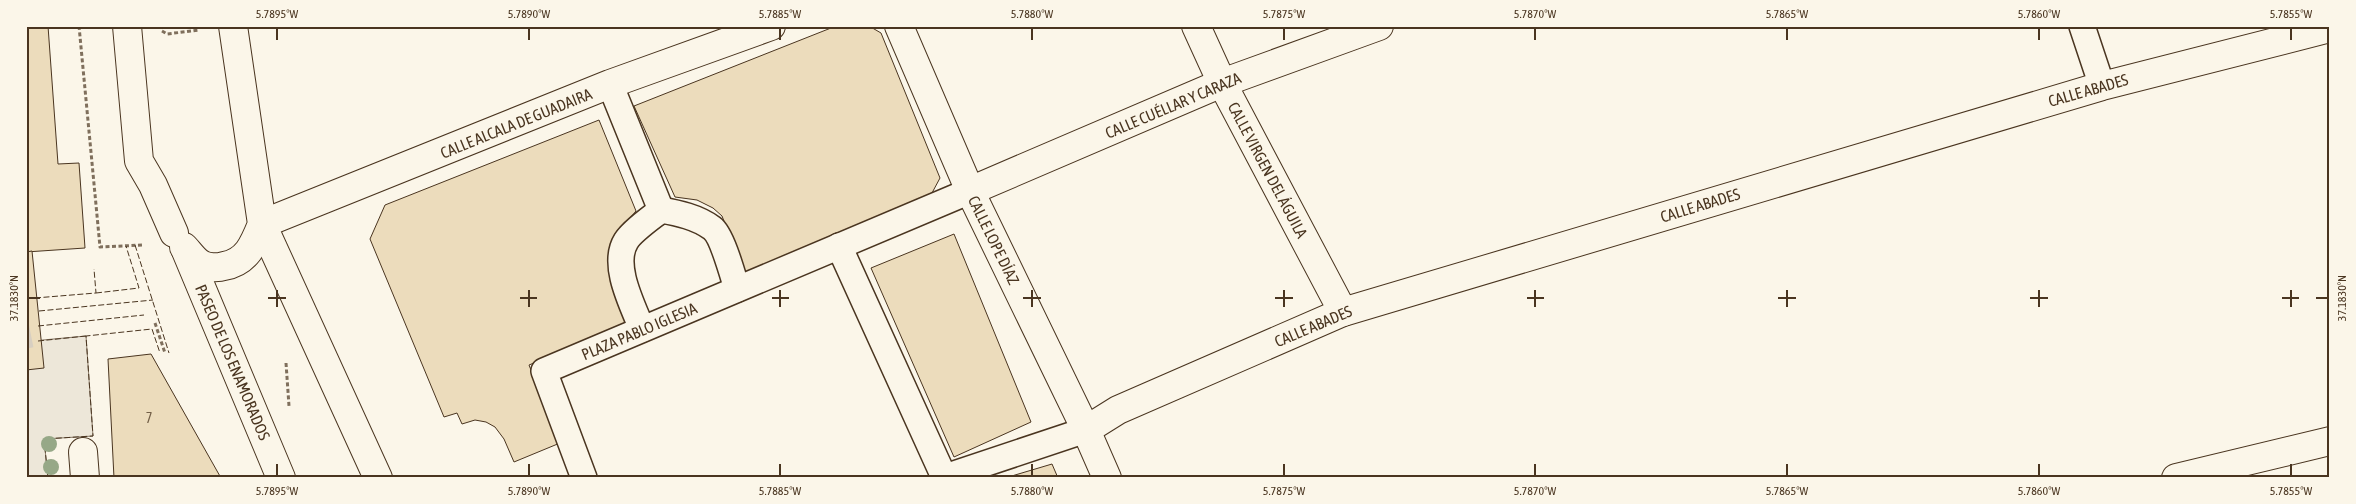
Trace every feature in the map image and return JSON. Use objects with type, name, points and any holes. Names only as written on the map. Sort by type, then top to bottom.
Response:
[{"type":"street","name":"PASEO DE LOS ENAMORADOS","points":[[127,26],[140,161],[179,240],[281,478]]},
{"type":"street","points":[[234,26],[262,224],[378,478]]},
{"type":"street","name":"CALLE ALCALA DE GUADAIRA","points":[[262,224],[610,84],[771,26]]},
{"type":"street","name":"CALLE LOPE DÍAZ","points":[[899,26],[970,191],[1086,430],[1107,478]]},
{"type":"street","name":"CALLE VIRGEN DEL ÁGUILA","points":[[1196,26],[1222,83],[1343,312]]},
{"type":"street","name":"CALLE CUÉLLAR Y CARAZA","points":[[970,191],[1222,83],[1379,26]]},
{"type":"street","points":[[2082,26],[2102,86]]},
{"type":"street","name":"CALLE ABADES","points":[[1086,430],[1118,410],[1343,312],[2102,86],[2330,28]]},
{"type":"street","points":[[610,84],[660,210]]},
{"type":"street","name":"PLAZA PABLO IGLESIA","points":[[584,478],[544,371],[970,191]]},
{"type":"street","points":[[660,210],[683,214],[713,229],[724,251],[737,289]]},
{"type":"street","points":[[642,329],[621,271],[621,259],[626,241],[660,210]]},
{"type":"street","points":[[179,240],[201,264],[218,268],[228,266],[246,256],[262,224]]},
{"type":"street","points":[[839,246],[943,477],[1086,430]]},
{"type":"street","points":[[2176,478],[2330,441]]},
{"type":"path","points":[[159,26],[167,34],[192,32],[205,26]]},
{"type":"path","points":[[154,323],[165,352]]},
{"type":"path","points":[[286,361],[290,408]]},
{"type":"shaded area","points":[[26,290],[32,341],[86,336],[93,436],[44,439],[48,478],[26,478]]},
{"type":"building","points":[[26,26],[48,26],[58,164],[79,163],[85,248],[26,252]]},
{"type":"building","points":[[836,26],[869,26],[881,33],[940,178],[925,206],[746,277],[722,216],[713,208],[697,200],[675,197],[634,106]]},
{"type":"building","points":[[599,120],[636,211],[618,232],[636,321],[529,365],[560,443],[514,462],[504,439],[495,427],[486,422],[475,420],[462,424],[457,413],[444,417],[370,239],[385,205]]},
{"type":"building","points":[[954,234],[1031,422],[954,457],[871,268]]},
{"type":"building","points":[[32,251],[44,368],[26,370],[26,252]]},
{"type":"building","points":[[151,354],[221,478],[114,478],[108,359]]},
{"type":"building","points":[[1052,464],[1058,478],[1005,478]]},
{"type":"tunnel","points":[[26,336],[31,335]]},
{"type":"fence","points":[[135,245],[169,353]]},
{"type":"fence","points":[[96,293],[139,288],[126,246]]},
{"type":"fence","points":[[35,298],[96,293],[94,269]]},
{"type":"fence","points":[[39,311],[153,300]]},
{"type":"fence","points":[[38,326],[144,315]]},
{"type":"fence","points":[[48,478],[44,439],[93,436],[86,336],[152,329],[160,353]]},
{"type":"fence","points":[[38,341],[86,336]]}]
